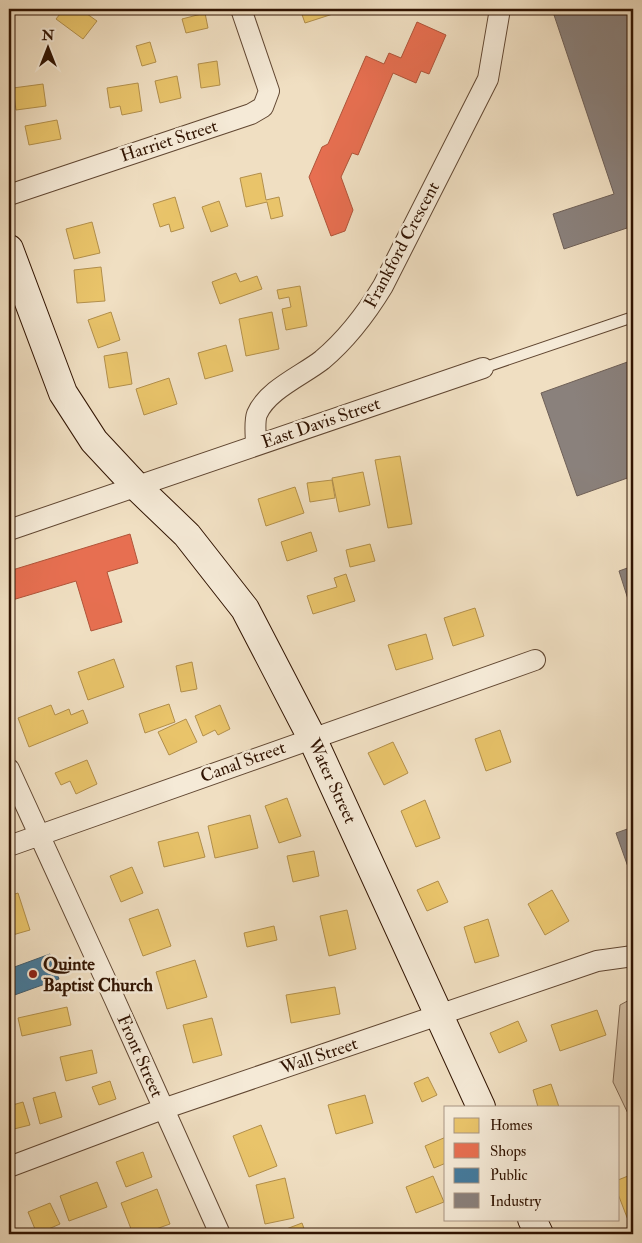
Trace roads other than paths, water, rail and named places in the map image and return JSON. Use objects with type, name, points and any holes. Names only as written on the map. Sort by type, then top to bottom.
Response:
[{"type":"main road","name":"Water Street","points":[[9,249],[63,392],[94,441],[136,486],[188,535],[245,609],[312,738],[481,1106]]},
{"type":"main road","points":[[532,1220],[539,1234]]},
{"type":"street","name":"Harriet Street","points":[[9,195],[251,114],[262,107],[270,91],[241,9]]},
{"type":"street","name":"Frankford Crescent","points":[[256,445],[257,415],[267,400],[321,360],[351,332],[383,286],[488,79],[500,9]]},
{"type":"street","name":"East Davis Street","points":[[9,530],[483,368]]},
{"type":"street","name":"Canal Street","points":[[9,846],[535,660]]},
{"type":"street","name":"Front Street","points":[[9,770],[220,1234]]},
{"type":"street","name":"Wall Street","points":[[9,1167],[163,1109],[597,961],[633,956]]},
{"type":"lane","name":"East Davis Street","points":[[483,368],[633,317]]},
{"type":"place","name":"Quinte Baptist Church","points":[[33,974]]}]
